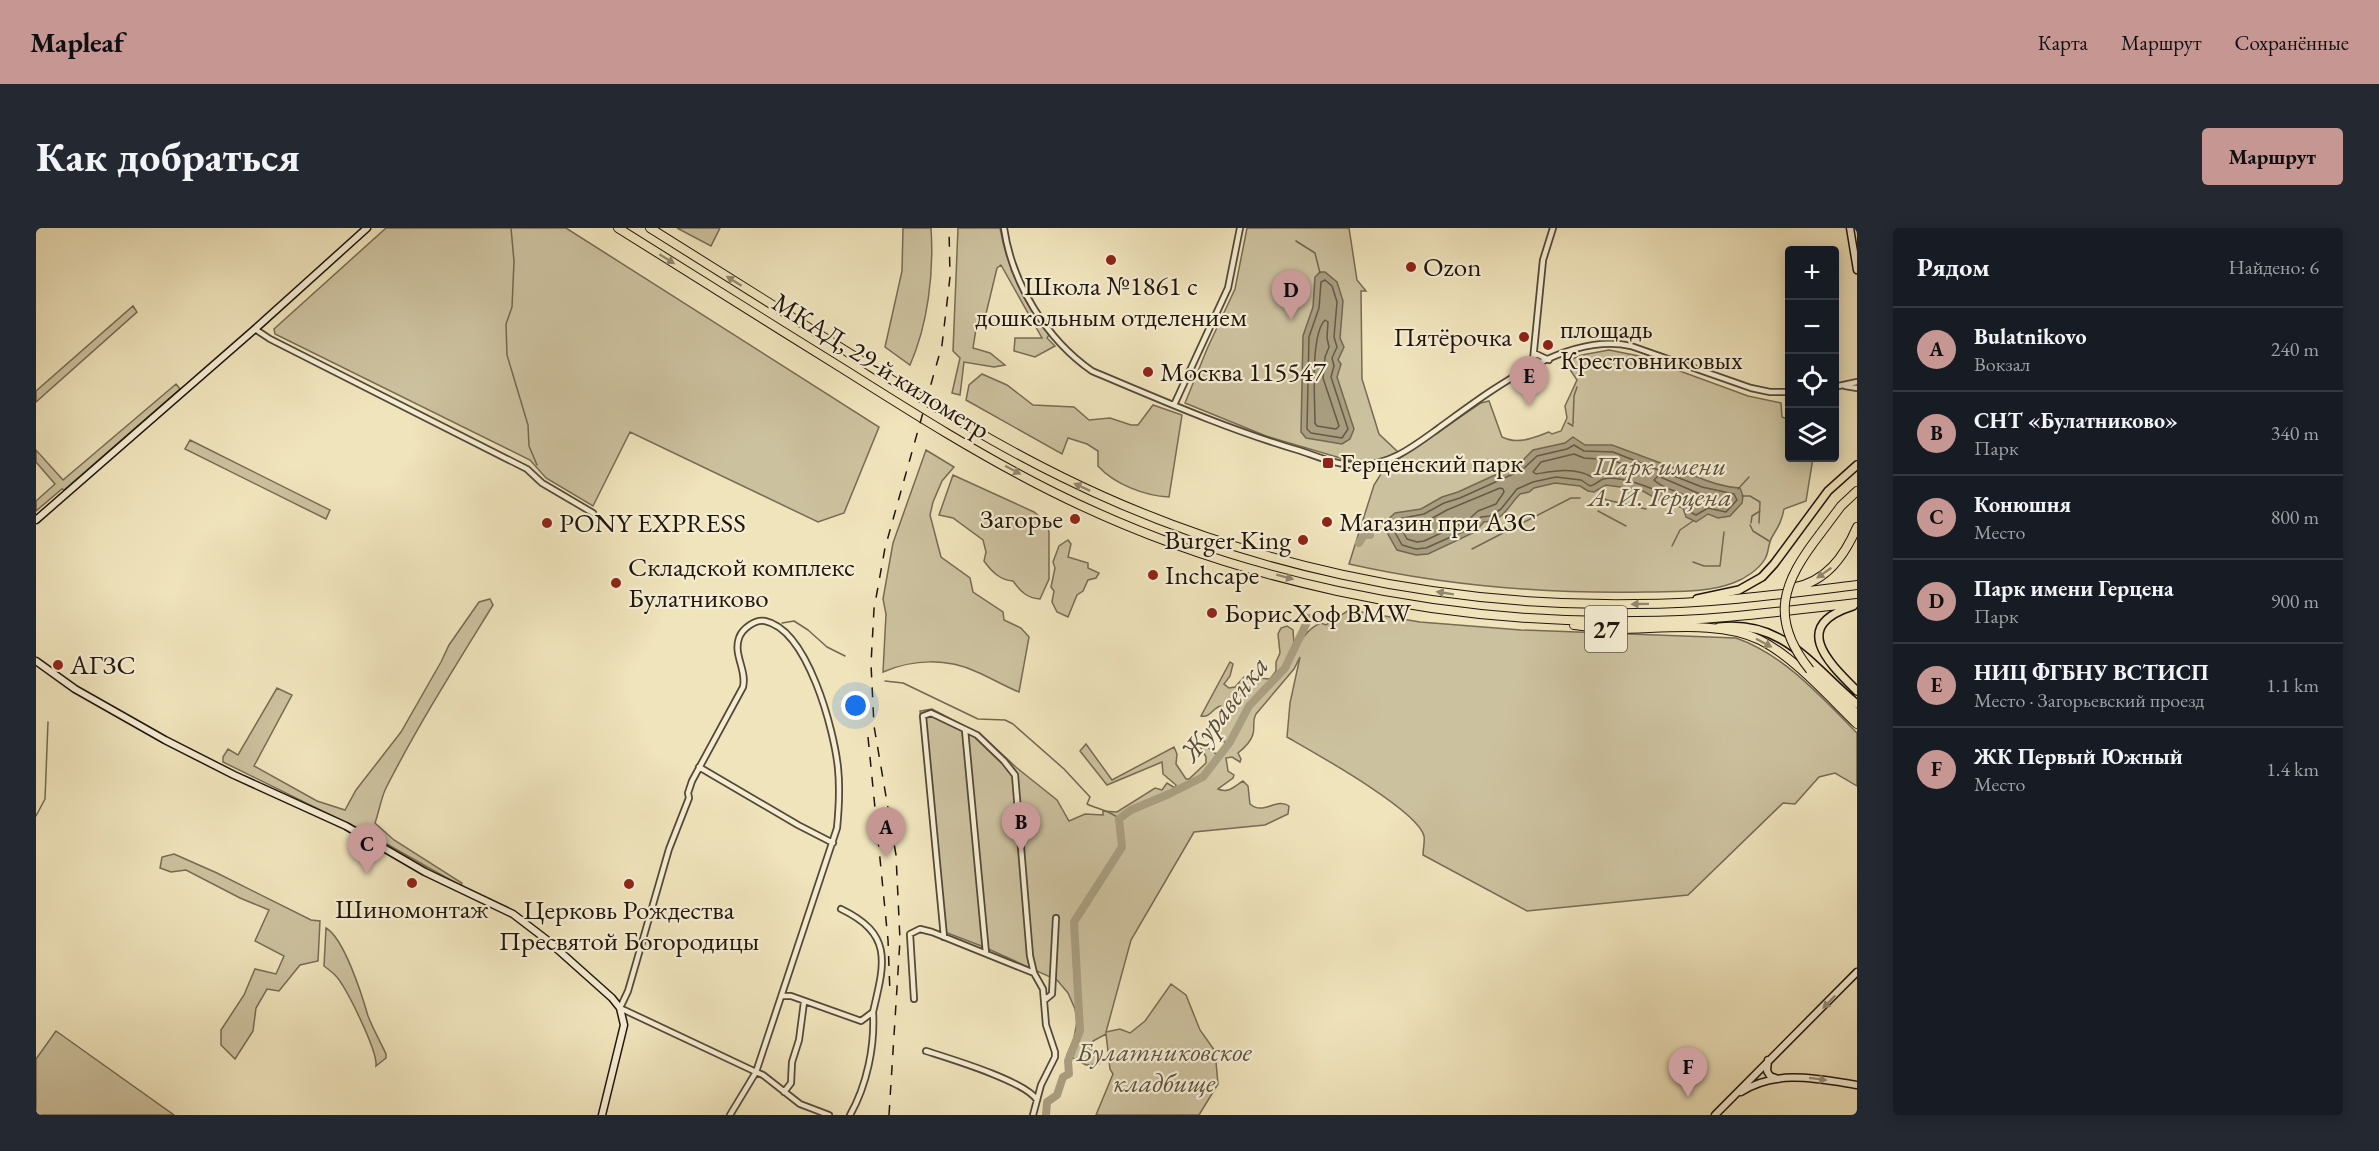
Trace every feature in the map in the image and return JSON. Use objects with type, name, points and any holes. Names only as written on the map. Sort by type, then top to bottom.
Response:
[{"type":"highway","name":"МКАД, 29-й километр","points":[[618,228],[958,440],[1053,492],[1130,526],[1208,555],[1315,585],[1396,602],[1506,618]]},
{"type":"highway","name":"МКАД, 29-й километр","points":[[650,228],[967,425],[1053,473],[1187,530],[1288,561],[1399,586],[1479,598],[1534,603],[1664,604],[1740,599]]},
{"type":"highway","points":[[1857,491],[1841,506],[1796,566],[1785,603],[1790,640],[1798,656],[1857,714]]},
{"type":"highway","points":[[1740,599],[1798,587],[1823,575],[1843,555],[1857,527]]},
{"type":"highway","points":[[1740,599],[1857,585]]},
{"type":"highway","points":[[1506,618],[1638,621],[1765,613],[1857,604]]},
{"type":"highway","name":"27","points":[[1506,618],[1608,629],[1708,628],[1744,634],[1771,646],[1783,655],[1857,723]]},
{"type":"main road","points":[[1664,604],[1739,590],[1762,577],[1828,491],[1857,465]]},
{"type":"main road","points":[[1857,604],[1830,616],[1822,626],[1819,639],[1823,654],[1857,691]]},
{"type":"main road","points":[[1708,628],[1746,626],[1774,634],[1801,651],[1857,704]]},
{"type":"street","points":[[36,520],[255,330],[367,228]]},
{"type":"street","points":[[1004,228],[1010,259],[1020,284],[1046,323],[1079,362],[1092,371],[1174,405],[1279,445],[1338,462],[1358,465],[1386,461],[1402,454],[1504,382],[1585,345],[1622,344],[1751,388],[1785,392]]},
{"type":"street","points":[[1174,405],[1228,288],[1240,228]]},
{"type":"street","points":[[1534,367],[1543,260],[1553,228]]},
{"type":"street","points":[[1850,228],[1857,270]]},
{"type":"street","points":[[255,330],[527,469],[543,483],[593,513]]},
{"type":"street","points":[[1534,353],[1549,360]]},
{"type":"street","points":[[1839,386],[1857,382]]},
{"type":"street","points":[[1842,386],[1857,388]]},
{"type":"street","points":[[620,1008],[628,991],[669,849],[689,798],[688,793],[699,767],[743,687],[745,679],[739,657],[739,638],[742,632],[758,621],[766,621],[790,638],[810,667],[828,722],[838,766],[840,796],[837,828],[756,1072],[730,1115]]},
{"type":"street","points":[[36,661],[75,689],[165,740],[234,775],[346,826],[424,872],[513,914],[547,940],[620,1008],[624,1025],[602,1115]]},
{"type":"street","points":[[944,937],[923,716],[931,713],[977,735],[1004,760],[1015,775],[1030,956],[1034,973],[1045,997],[1046,1024],[1055,1052],[1033,1115]]},
{"type":"street","points":[[965,730],[986,953]]},
{"type":"street","points":[[699,767],[791,822],[832,843]]},
{"type":"street","points":[[841,909],[866,923],[878,936],[881,945],[881,968],[873,1012],[874,1026],[864,1084],[850,1115]]},
{"type":"street","points":[[1045,997],[1046,999],[1052,994],[1056,918]]},
{"type":"street","points":[[914,999],[910,934],[920,929],[1034,973]]},
{"type":"street","points":[[1715,1115],[1768,1059],[1857,972]]},
{"type":"street","points":[[782,996],[791,996],[861,1021],[873,1012]]},
{"type":"street","points":[[784,1092],[791,1083],[792,1062],[799,1040],[804,1002]]},
{"type":"street","points":[[620,1008],[763,1075],[809,1112],[829,1115]]},
{"type":"street","points":[[927,1051],[1030,1091],[1037,1100]]},
{"type":"street","points":[[1768,1059],[1767,1071],[1770,1076],[1778,1079]]},
{"type":"street","points":[[1733,1097],[1758,1078],[1755,1073]]},
{"type":"street","points":[[1750,1086],[1778,1079],[1801,1077],[1857,1085]]},
{"type":"green space","points":[[386,228],[566,228],[879,427],[844,513],[818,522],[630,432],[593,506],[546,478],[530,460],[275,334],[274,329]]},
{"type":"green space","points":[[677,228],[720,228],[711,246]]},
{"type":"green space","points":[[903,228],[931,228],[932,263],[928,298],[921,333],[910,365],[885,347],[902,271]]},
{"type":"green space","points":[[958,228],[1000,228],[1017,284],[1031,310],[1049,335],[1047,338],[1055,346],[1035,357],[1014,351],[1015,338],[1042,338],[1001,265],[997,268],[985,318],[977,323],[973,348],[990,353],[1005,365],[994,367],[964,362],[960,395],[952,393],[960,358],[953,351]]},
{"type":"green space","points":[[1247,228],[1349,228],[1357,280],[1366,291],[1361,291],[1362,379],[1379,434],[1399,453],[1371,462],[1347,460],[1266,436],[1185,403],[1235,289]]},
{"type":"green space","points":[[133,306],[137,312],[36,402],[36,391]]},
{"type":"green space","name":"Парк имени А. И. Герцена","points":[[1609,350],[1639,356],[1748,396],[1781,403],[1782,417],[1785,418],[1785,462],[1812,462],[1806,501],[1784,509],[1766,556],[1755,570],[1738,581],[1702,590],[1572,592],[1460,583],[1349,564],[1374,485],[1384,469],[1481,403],[1489,401],[1502,437],[1520,441],[1549,432],[1552,434],[1561,431],[1567,418],[1565,406],[1577,380],[1565,362],[1582,355]]},
{"type":"green space","points":[[982,374],[1007,385],[1033,405],[1074,407],[1089,420],[1110,418],[1138,425],[1153,405],[1182,415],[1169,497],[1140,491],[1112,478],[1098,466],[1098,451],[1087,444],[1068,438],[1062,454],[966,400],[969,385]]},
{"type":"green space","points":[[176,384],[180,389],[64,490],[62,489],[36,511],[36,501],[55,484],[36,462],[36,450],[63,480]]},
{"type":"green space","points":[[190,440],[330,510],[326,519],[185,449]]},
{"type":"green space","points":[[926,450],[954,467],[942,481],[930,515],[941,557],[970,578],[973,592],[1003,612],[1004,620],[1021,628],[1029,637],[1019,692],[966,667],[942,662],[906,665],[883,672],[886,614],[883,599],[893,543]]},
{"type":"green space","points":[[953,475],[1034,512],[1047,523],[1049,579],[1040,599],[1028,596],[1013,581],[997,575],[984,561],[986,552],[983,540],[953,518],[939,515]]},
{"type":"green space","points":[[1068,540],[1071,544],[1068,557],[1088,563],[1088,568],[1099,573],[1096,578],[1088,580],[1083,591],[1077,595],[1068,617],[1057,612],[1052,602],[1054,591],[1051,587],[1055,568],[1053,562],[1059,546]]},
{"type":"green space","points":[[490,599],[493,605],[424,718],[386,788],[375,823],[394,840],[462,883],[461,886],[369,834],[223,762],[228,749],[238,755],[277,688],[292,695],[254,766],[317,801],[345,810],[356,790],[401,732],[449,645],[479,602]]},
{"type":"green space","name":"Булатниковское кладбище","points":[[1349,610],[1420,622],[1521,630],[1736,638],[1771,655],[1787,666],[1857,733],[1857,786],[1835,773],[1819,777],[1795,804],[1783,803],[1688,895],[1527,911],[1423,855],[1424,836],[1404,812],[1363,782],[1287,737],[1290,703],[1300,657],[1294,669],[1256,714],[1252,737],[1238,753],[1240,762],[1232,757],[1226,758],[1228,771],[1234,775],[1218,789],[1228,790],[1243,781],[1248,786],[1250,804],[1265,808],[1284,804],[1289,806],[1288,814],[1265,825],[1194,832],[1131,940],[1106,1032],[1120,1029],[1130,1033],[1145,1021],[1171,984],[1186,995],[1200,1030],[1215,1051],[1218,1084],[1199,1115],[1096,1115],[1113,1074],[1110,1069],[1106,1034],[1093,1041],[1090,1049],[1103,1056],[1099,1064],[1086,1065],[1067,1055],[1077,1022],[1075,1009],[1068,993],[1057,980],[942,931],[920,711],[932,709],[980,734],[1057,800],[1069,821],[1085,814],[1103,815],[1103,811],[1117,812],[1155,788],[1162,790],[1167,783],[1175,788],[1176,785],[1163,774],[1162,762],[1107,785],[1080,751],[1086,744],[1112,780],[1174,747],[1177,754],[1176,764],[1186,779],[1189,779],[1206,763],[1206,757],[1199,745],[1205,745],[1216,754],[1227,747],[1219,732],[1219,725],[1224,715],[1221,706],[1201,716],[1230,662],[1233,664],[1230,676],[1224,684],[1229,688],[1235,687],[1244,677],[1270,679],[1276,671],[1276,662],[1280,653],[1278,634],[1281,628],[1287,626],[1293,630],[1294,644],[1291,653],[1293,655],[1312,628],[1321,623],[1326,625]]},
{"type":"green space","points":[[174,854],[311,920],[320,921],[318,961],[300,965],[279,991],[267,989],[256,1008],[253,1031],[235,1059],[221,1045],[221,1030],[244,995],[255,969],[276,974],[284,956],[255,941],[269,910],[186,870],[171,872],[160,868],[162,857]]},
{"type":"green space","points":[[326,928],[333,934],[346,955],[370,1021],[386,1054],[386,1058],[376,1066],[372,1047],[353,1005],[340,981],[324,966]]},
{"type":"green space","points":[[56,1031],[174,1115],[36,1115],[36,1059]]},
{"type":"water","points":[[1320,272],[1325,272],[1337,282],[1343,301],[1340,338],[1344,347],[1338,360],[1341,364],[1337,377],[1354,429],[1350,439],[1342,444],[1306,438],[1301,432],[1303,336],[1313,307],[1315,277]]},
{"type":"water","points":[[1573,437],[1585,445],[1612,445],[1710,482],[1740,488],[1743,496],[1742,503],[1730,516],[1718,518],[1708,514],[1696,522],[1686,517],[1683,508],[1657,499],[1641,490],[1606,485],[1594,492],[1580,486],[1555,483],[1520,494],[1501,516],[1484,522],[1475,532],[1428,554],[1416,555],[1397,550],[1384,527],[1384,523],[1395,513],[1421,509],[1442,497],[1519,464],[1533,450],[1565,443]]},
{"type":"waterway","points":[[511,228],[514,261],[512,307],[506,324],[507,355],[528,425],[529,446],[537,465]]},
{"type":"waterway","points":[[1296,241],[1315,253],[1320,273]]},
{"type":"waterway","points":[[1573,424],[1574,396],[1577,387]]},
{"type":"waterway","points":[[1568,423],[1573,426]]},
{"type":"waterway","points":[[1738,489],[1749,477]]},
{"type":"waterway","points":[[1742,496],[1750,496],[1760,502],[1759,523]]},
{"type":"waterway","points":[[1601,497],[1646,509]]},
{"type":"waterway","points":[[1472,549],[1571,498],[1580,498]]},
{"type":"waterway","points":[[1598,511],[1626,526]]},
{"type":"waterway","points":[[1751,523],[1752,516],[1760,511]]},
{"type":"waterway","points":[[1672,546],[1680,530],[1693,521]]},
{"type":"waterway","points":[[1750,525],[1753,531],[1769,541]]},
{"type":"waterway","points":[[1693,562],[1704,566],[1720,566],[1724,532]]},
{"type":"waterway","name":"Журавенка","points":[[1359,543],[1364,535],[1370,535]]},
{"type":"waterway","points":[[1046,1115],[1047,1102],[1057,1095],[1063,1077],[1069,1074],[1068,1061],[1080,1031],[1074,922],[1122,847],[1119,819],[1131,810],[1203,777],[1230,742],[1249,706],[1285,668],[1309,618]]},
{"type":"waterway","points":[[782,623],[794,621],[827,647],[845,656]]},
{"type":"waterway","points":[[885,681],[903,683],[978,719],[1005,720],[1013,724],[1064,769],[1090,797],[1087,804],[1119,819]]},
{"type":"waterway","points":[[36,816],[45,799],[48,722]]},
{"type":"railway","points":[[889,1115],[900,940],[896,855],[874,726],[871,664],[874,609],[885,548],[942,345],[950,277],[949,228]]},
{"type":"railway","points":[[868,737],[888,940],[890,994]]},
{"type":"place","name":"Школа №1861 с дошкольным отделением","points":[[1111,260]]},
{"type":"place","name":"Ozon","points":[[1411,267]]},
{"type":"place","name":"Парк имени Герцена","points":[[1291,320]]},
{"type":"place","name":"Пятёрочка","points":[[1524,337]]},
{"type":"place","name":"площадь Крестовниковых","points":[[1548,345]]},
{"type":"place","name":"Москва 115547","points":[[1148,372]]},
{"type":"place","name":"НИЦ ФГБНУ ВСТИСП","points":[[1529,406]]},
{"type":"place","name":"Герценский парк","points":[[1328,463]]},
{"type":"place","name":"Загорье","points":[[1075,519]]},
{"type":"place","name":"Магазин при АЗС","points":[[1327,522]]},
{"type":"place","name":"PONY EXPRESS","points":[[547,523]]},
{"type":"place","name":"Burger King","points":[[1303,540]]},
{"type":"place","name":"Inchcape","points":[[1153,575]]},
{"type":"place","name":"Складской комплекс Булатниково","points":[[616,583]]},
{"type":"place","name":"БорисХоф BMW","points":[[1212,613]]},
{"type":"place","name":"АГЗС","points":[[58,665]]},
{"type":"place","name":"СНТ «Булатниково»","points":[[1021,852]]},
{"type":"place","name":"Bulatnikovo","points":[[886,857]]},
{"type":"place","name":"Конюшня","points":[[367,874]]},
{"type":"place","name":"Шиномонтаж","points":[[412,883]]},
{"type":"place","name":"Церковь Рождества Пресвятой Богородицы","points":[[629,884]]},
{"type":"place","name":"ЖК Первый Южный","points":[[1688,1097]]}]
